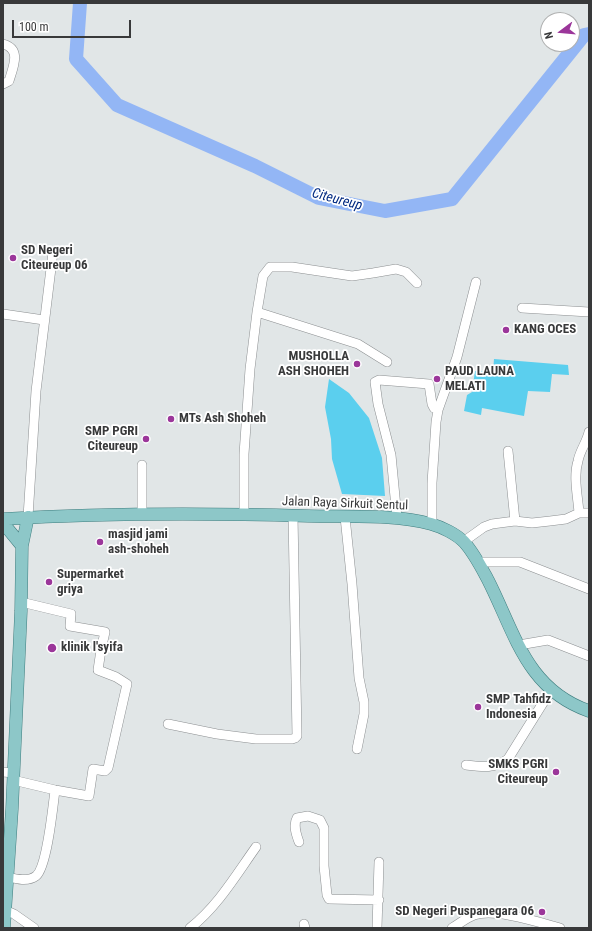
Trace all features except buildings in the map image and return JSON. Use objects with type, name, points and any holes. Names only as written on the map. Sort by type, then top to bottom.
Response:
[{"type":"main road","name":"Jalan Raya Sirkuit Sentul","points":[[3,519],[28,517],[244,514],[397,518],[432,524],[453,534],[463,542],[478,562],[492,587],[529,664],[538,677],[551,690],[573,704],[589,711]]},
{"type":"main road","points":[[4,928],[8,877],[8,809],[21,602],[22,546],[28,517]]},
{"type":"main road","points":[[3,522],[22,546]]},
{"type":"street","points":[[3,44],[10,46],[15,54],[9,81],[3,84]]},
{"type":"street","points":[[28,517],[36,391],[52,252]]},
{"type":"street","points":[[244,514],[246,411],[257,312],[263,276],[270,267],[292,267],[352,276],[396,269],[406,272],[417,283]]},
{"type":"street","points":[[432,524],[432,483],[436,422],[439,407],[457,357],[476,282]]},
{"type":"street","points":[[522,308],[589,312]]},
{"type":"street","points":[[257,312],[358,344],[387,362]]},
{"type":"street","points":[[3,314],[44,322]]},
{"type":"street","points":[[3,318],[44,322]]},
{"type":"street","points":[[397,518],[392,455],[378,404],[375,382],[379,380],[429,384],[432,404],[434,408],[439,407]]},
{"type":"street","points":[[579,513],[576,471],[579,454],[589,436]]},
{"type":"street","points":[[508,451],[515,522]]},
{"type":"street","points":[[142,465],[142,515]]},
{"type":"street","points":[[463,542],[484,527],[515,522],[532,523],[566,519],[579,513],[589,512]]},
{"type":"street","points":[[168,724],[217,734],[256,739],[292,739],[297,736],[293,515]]},
{"type":"street","points":[[345,517],[359,678],[364,702],[364,714],[357,750]]},
{"type":"street","points":[[478,562],[520,562],[589,589]]},
{"type":"street","points":[[10,775],[55,790],[89,796],[93,770],[107,770],[126,684],[116,677],[98,670],[105,632],[70,626],[71,614],[21,602]]},
{"type":"street","points":[[519,644],[548,640],[589,656]]},
{"type":"street","points":[[466,765],[489,767],[500,764],[508,759],[551,690]]},
{"type":"street","points":[[8,877],[22,880],[34,877],[38,872],[46,846],[55,790]]},
{"type":"street","points":[[299,842],[295,829],[295,822],[297,818],[308,816],[320,820],[324,828],[324,866],[327,895],[329,899],[379,900]]},
{"type":"street","points":[[190,928],[204,916],[226,891],[256,847]]},
{"type":"street","points":[[377,928],[379,862]]},
{"type":"street","points":[[5,910],[14,914],[34,928]]},
{"type":"street","points":[[452,928],[475,915],[490,913],[511,916],[560,928]]},
{"type":"shaded area","points":[[494,359],[568,365],[569,375],[552,374],[550,392],[528,391],[524,416],[482,408],[481,415],[464,411],[467,395],[472,392],[475,371],[493,372]]},
{"type":"shaded area","points":[[329,379],[349,393],[369,418],[382,458],[385,496],[342,494],[332,459],[331,439],[325,407]]},
{"type":"waterway","name":"Citeureup","points":[[80,3],[76,59],[117,105],[255,166],[319,198],[385,211],[452,199],[584,35],[589,34]]},
{"type":"place","name":"SD Negeri Citeureup 06","points":[[13,258]]},
{"type":"place","name":"KANG OCES","points":[[506,330]]},
{"type":"place","name":"MUSHOLLA ASH SHOHEH","points":[[357,364]]},
{"type":"place","name":"PAUD LAUNA MELATI","points":[[437,379]]},
{"type":"place","name":"MTs Ash Shoheh","points":[[171,419]]},
{"type":"place","name":"SMP PGRI Citeureup","points":[[146,439]]},
{"type":"place","name":"masjid jami ash-shoheh","points":[[100,542]]},
{"type":"place","name":"Supermarket griya","points":[[49,582]]},
{"type":"place","name":"klinik l'syifa","points":[[52,648]]},
{"type":"place","name":"SMP Tahfidz Indonesia","points":[[478,707]]},
{"type":"place","name":"SMKS PGRI Citeureup","points":[[556,772]]},
{"type":"place","name":"SD Negeri Puspanegara 06","points":[[542,912]]}]
